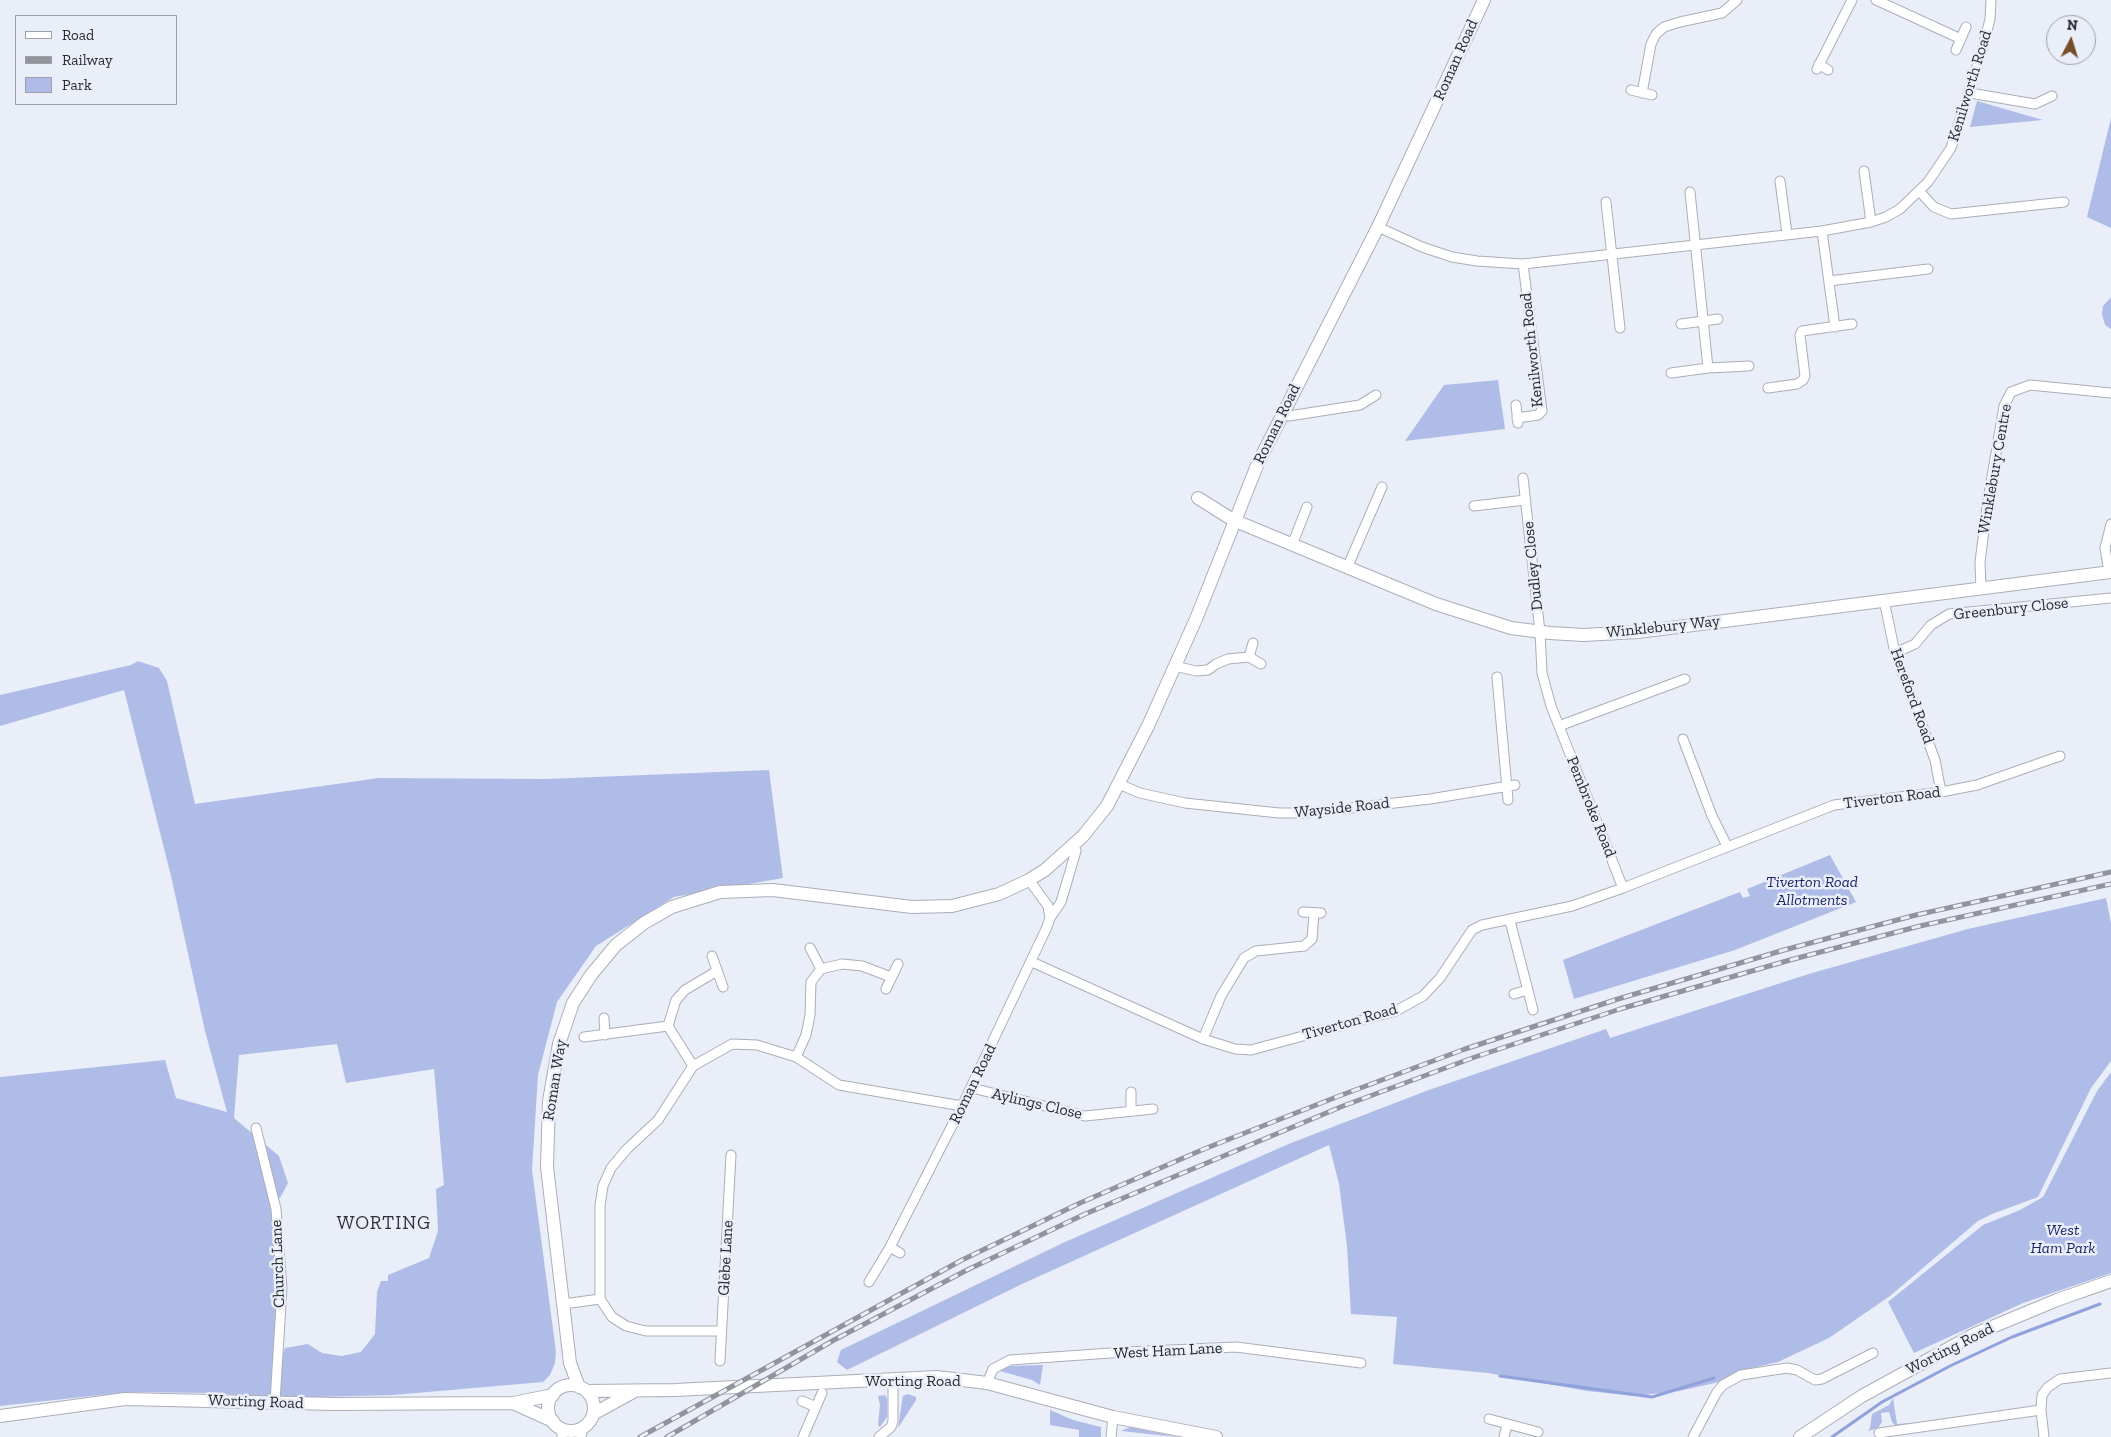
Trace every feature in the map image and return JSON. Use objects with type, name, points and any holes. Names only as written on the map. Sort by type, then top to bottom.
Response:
[{"type":"street","name":"Roman Road","points":[[1029,880],[1074,846],[1092,827],[1119,784],[1175,666],[1233,520],[1281,414],[1378,227],[1484,0]]},
{"type":"street","points":[[1642,93],[1651,44],[1656,34],[1664,27],[1722,13],[1737,0]]},
{"type":"street","points":[[1828,70],[1818,66],[1852,0]]},
{"type":"street","points":[[1876,0],[1961,39]]},
{"type":"street","name":"Kenilworth Road","points":[[1378,227],[1422,247],[1452,257],[1477,261],[1523,264],[1822,231],[1871,222],[1886,217],[1900,209],[1919,191],[1940,167],[1951,148],[1970,93],[1990,19],[1991,0]]},
{"type":"street","points":[[1956,50],[1966,27]]},
{"type":"street","points":[[1631,90],[1652,95]]},
{"type":"street","points":[[1970,93],[2035,104],[2052,96]]},
{"type":"street","points":[[1864,171],[1871,222]]},
{"type":"street","points":[[1780,181],[1787,234]]},
{"type":"street","points":[[1919,191],[1934,207],[1950,214],[2064,202]]},
{"type":"street","points":[[1690,192],[1705,321],[1708,368]]},
{"type":"street","points":[[1606,202],[1620,328]]},
{"type":"street","points":[[1822,231],[1835,327]]},
{"type":"street","name":"Kenilworth Road","points":[[1516,405],[1518,421],[1538,415],[1542,410],[1523,264]]},
{"type":"street","points":[[1829,281],[1928,269]]},
{"type":"street","points":[[1680,324],[1718,319]]},
{"type":"street","points":[[1768,388],[1796,384],[1803,380],[1805,376],[1800,335],[1802,331],[1852,324]]},
{"type":"street","points":[[1671,373],[1708,368],[1749,366]]},
{"type":"street","name":"Winklebury Centre","points":[[1981,589],[1980,562],[1986,516],[2004,406],[2011,392],[2030,384],[2111,393]]},
{"type":"street","points":[[1281,414],[1289,416],[1360,405],[1376,395]]},
{"type":"street","name":"Dudley Close","points":[[1523,478],[1540,632]]},
{"type":"street","points":[[1347,568],[1382,487]]},
{"type":"street","name":"Winklebury Way","points":[[1198,498],[1233,520],[1347,568],[1476,618],[1540,632],[1583,635],[1638,632],[2110,572]]},
{"type":"street","name":"Dudley Close","points":[[1474,506],[1525,500]]},
{"type":"street","points":[[1292,545],[1297,517],[1307,507]]},
{"type":"street","points":[[2110,572],[2105,548],[2111,524]]},
{"type":"street","name":"Greenbury Close","points":[[1894,653],[1915,644],[1931,625],[1949,614],[2111,598]]},
{"type":"street","name":"Hereford Road","points":[[1884,600],[1894,653],[1935,760],[1941,792]]},
{"type":"street","name":"Pembroke Road","points":[[1540,632],[1542,673],[1559,726],[1623,888]]},
{"type":"street","points":[[1250,657],[1253,643]]},
{"type":"street","points":[[1175,666],[1196,671],[1208,670],[1228,659],[1250,657],[1261,664]]},
{"type":"street","points":[[1497,677],[1511,785],[1508,800]]},
{"type":"street","points":[[1559,726],[1685,679]]},
{"type":"street","points":[[1683,739],[1712,816],[1727,846]]},
{"type":"street","name":"Tiverton Road","points":[[1032,962],[1203,1039],[1235,1050],[1250,1050],[1396,1011],[1423,996],[1435,984],[1472,930],[1482,925],[1572,906],[1623,888],[1834,805],[1941,792],[1977,785],[2060,756]]},
{"type":"street","name":"Wayside Road","points":[[1119,784],[1140,793],[1186,803],[1279,813],[1306,813],[1430,799],[1511,785]]},
{"type":"street","name":"Roman Road","points":[[869,1282],[890,1247],[972,1088],[1032,962],[1050,918],[1061,902],[1076,851],[1074,846]]},
{"type":"street","points":[[1029,880],[1048,906],[1050,918]]},
{"type":"street","name":"Roman Way","points":[[582,1389],[570,1363],[547,1166],[549,1101],[559,1044],[573,1003],[591,975],[616,945],[644,923],[672,906],[720,892],[773,890],[926,907],[952,906],[981,899],[1029,880]]},
{"type":"street","points":[[1203,1039],[1221,996],[1244,958],[1256,951],[1304,946],[1312,939],[1318,913],[1303,912]]},
{"type":"street","points":[[1510,920],[1533,1010]]},
{"type":"street","points":[[810,948],[821,969]]},
{"type":"street","points":[[712,956],[723,987]]},
{"type":"street","points":[[796,1056],[806,1035],[810,1015],[811,982],[821,969],[849,964],[862,966],[891,977]]},
{"type":"street","points":[[886,989],[898,964]]},
{"type":"street","points":[[693,1066],[668,1026],[676,1000],[685,990],[717,971]]},
{"type":"street","points":[[1514,994],[1527,990]]},
{"type":"street","points":[[604,1018],[604,1035]]},
{"type":"street","points":[[584,1037],[668,1026]]},
{"type":"street","points":[[721,1331],[646,1330],[626,1326],[612,1317],[600,1299],[600,1205],[607,1177],[611,1168],[627,1149],[658,1120],[693,1066],[732,1044],[757,1045],[796,1056],[839,1085],[962,1106]]},
{"type":"street","name":"Aylings Close","points":[[972,1088],[1071,1115],[1085,1116],[1153,1109]]},
{"type":"street","points":[[1131,1092],[1131,1110]]},
{"type":"street","name":"Church Lane","points":[[256,1128],[276,1209],[282,1288],[275,1402]]},
{"type":"street","name":"Glebe Lane","points":[[720,1361],[732,1155]]},
{"type":"street","points":[[890,1247],[900,1253]]},
{"type":"street","name":"Worting Road","points":[[1800,1437],[1862,1396],[1975,1334],[2057,1300],[2111,1281]]},
{"type":"street","points":[[563,1304],[600,1299]]},
{"type":"street","name":"West Ham Lane","points":[[987,1383],[994,1369],[1010,1360],[1125,1352],[1236,1347],[1361,1362]]},
{"type":"street","points":[[1693,1437],[1717,1392],[1723,1385],[1741,1375],[1787,1368],[1796,1370],[1815,1380],[1822,1379],[1873,1352]]},
{"type":"street","name":"Roman Way","points":[[565,1386],[570,1363]]},
{"type":"street","points":[[2044,1437],[2040,1410],[2042,1395],[2048,1387],[2060,1379],[2111,1373]]},
{"type":"street","name":"Worting Road","points":[[582,1389],[634,1392],[937,1377],[987,1383],[1112,1417],[1216,1437]]},
{"type":"street","points":[[879,1437],[891,1427],[894,1421],[893,1379]]},
{"type":"street","points":[[565,1386],[582,1389],[593,1401],[593,1414],[582,1432],[559,1429],[549,1412],[549,1404],[553,1395],[565,1386]]},
{"type":"street","name":"Worting Road","points":[[593,1414],[634,1392]]},
{"type":"street","points":[[803,1437],[822,1393]]},
{"type":"street","name":"Worting Road","points":[[0,1416],[125,1399],[513,1403],[553,1395]]},
{"type":"street","points":[[802,1400],[816,1407]]},
{"type":"street","name":"Worting Road","points":[[513,1403],[559,1429]]},
{"type":"street","points":[[1879,1433],[1890,1426],[2040,1410]]},
{"type":"street","points":[[1111,1437],[1112,1417]]},
{"type":"street","points":[[1489,1419],[1538,1432]]},
{"type":"street","points":[[1504,1437],[1507,1425]]},
{"type":"green space","points":[[1977,101],[2043,120],[1970,127]]},
{"type":"green space","points":[[2111,118],[2111,228],[2087,217]]},
{"type":"green space","points":[[2111,297],[2111,329],[2105,325],[2102,314],[2103,306]]},
{"type":"green space","points":[[1498,380],[1505,429],[1405,441],[1444,385]]},
{"type":"green space","points":[[138,661],[159,668],[167,681],[195,804],[379,778],[546,779],[769,770],[783,878],[674,897],[596,946],[557,1002],[538,1075],[532,1170],[556,1352],[555,1363],[550,1375],[543,1382],[393,1395],[280,1398],[209,1393],[128,1392],[0,1406],[0,1077],[165,1060],[176,1098],[227,1112],[205,1031],[171,876],[124,690],[0,726],[0,695],[131,665]],"holes":[[[337,1044],[346,1083],[434,1069],[444,1185],[436,1189],[438,1231],[429,1258],[388,1275],[388,1281],[381,1281],[377,1292],[375,1334],[361,1352],[342,1356],[322,1353],[308,1344],[285,1348],[280,1362],[275,1198],[280,1198],[288,1183],[279,1156],[234,1118],[239,1055]]]},
{"type":"green space","name":"Tiverton Road Allotments","points":[[1830,855],[1856,902],[1735,950],[1574,999],[1563,960],[1740,892],[1743,898],[1750,896],[1747,889]]},
{"type":"green space","points":[[2106,898],[2111,923],[2111,1061],[2091,1088],[2038,1197],[1978,1221],[1890,1296],[1829,1338],[1778,1362],[1743,1370],[1719,1382],[1679,1391],[1635,1396],[1587,1391],[1488,1373],[1393,1364],[1397,1317],[1351,1314],[1347,1246],[1339,1184],[1329,1145],[1022,1284],[847,1370],[837,1362],[841,1350],[1065,1242],[1291,1143],[1426,1091],[1606,1029],[1610,1038],[1812,973],[1968,929]]},
{"type":"green space","name":"West Ham Park","points":[[2111,1072],[2111,1273],[2023,1303],[1914,1353],[1888,1302],[1983,1225],[2020,1210],[2043,1197],[2097,1091]]},
{"type":"green space","points":[[1043,1365],[1040,1385],[1032,1380],[1000,1371],[1011,1366]]},
{"type":"green space","points":[[908,1394],[916,1397],[916,1400],[898,1428],[903,1396]]},
{"type":"green space","points":[[885,1395],[887,1399],[887,1417],[880,1427],[878,1425],[880,1405],[878,1396]]},
{"type":"green space","points":[[1893,1398],[1897,1424],[1911,1423],[1911,1426],[1896,1426],[1892,1422],[1889,1412],[1881,1413],[1882,1422],[1878,1428],[1868,1431],[1872,1414],[1889,1405]]},
{"type":"green space","points":[[1050,1410],[1073,1420],[1101,1427],[1101,1437],[1079,1437],[1079,1430],[1050,1425]]},
{"type":"green space","points":[[1130,1427],[1154,1432],[1177,1437],[1121,1431]]},
{"type":"waterway","points":[[1832,1437],[1882,1402],[1950,1366],[2012,1337],[2100,1304]]},
{"type":"waterway","points":[[1500,1376],[1652,1397],[1714,1378]]},
{"type":"railway","points":[[640,1437],[962,1260],[1080,1203],[1204,1149],[1339,1096],[1465,1049],[1618,999],[1784,950],[1916,915],[2111,872]]},
{"type":"railway","points":[[667,1437],[834,1340],[967,1270],[1085,1214],[1343,1106],[1475,1057],[1620,1009],[1790,960],[1920,926],[2111,884]]},
{"type":"district","name":"WORTING","points":[[384,1224]]}]
